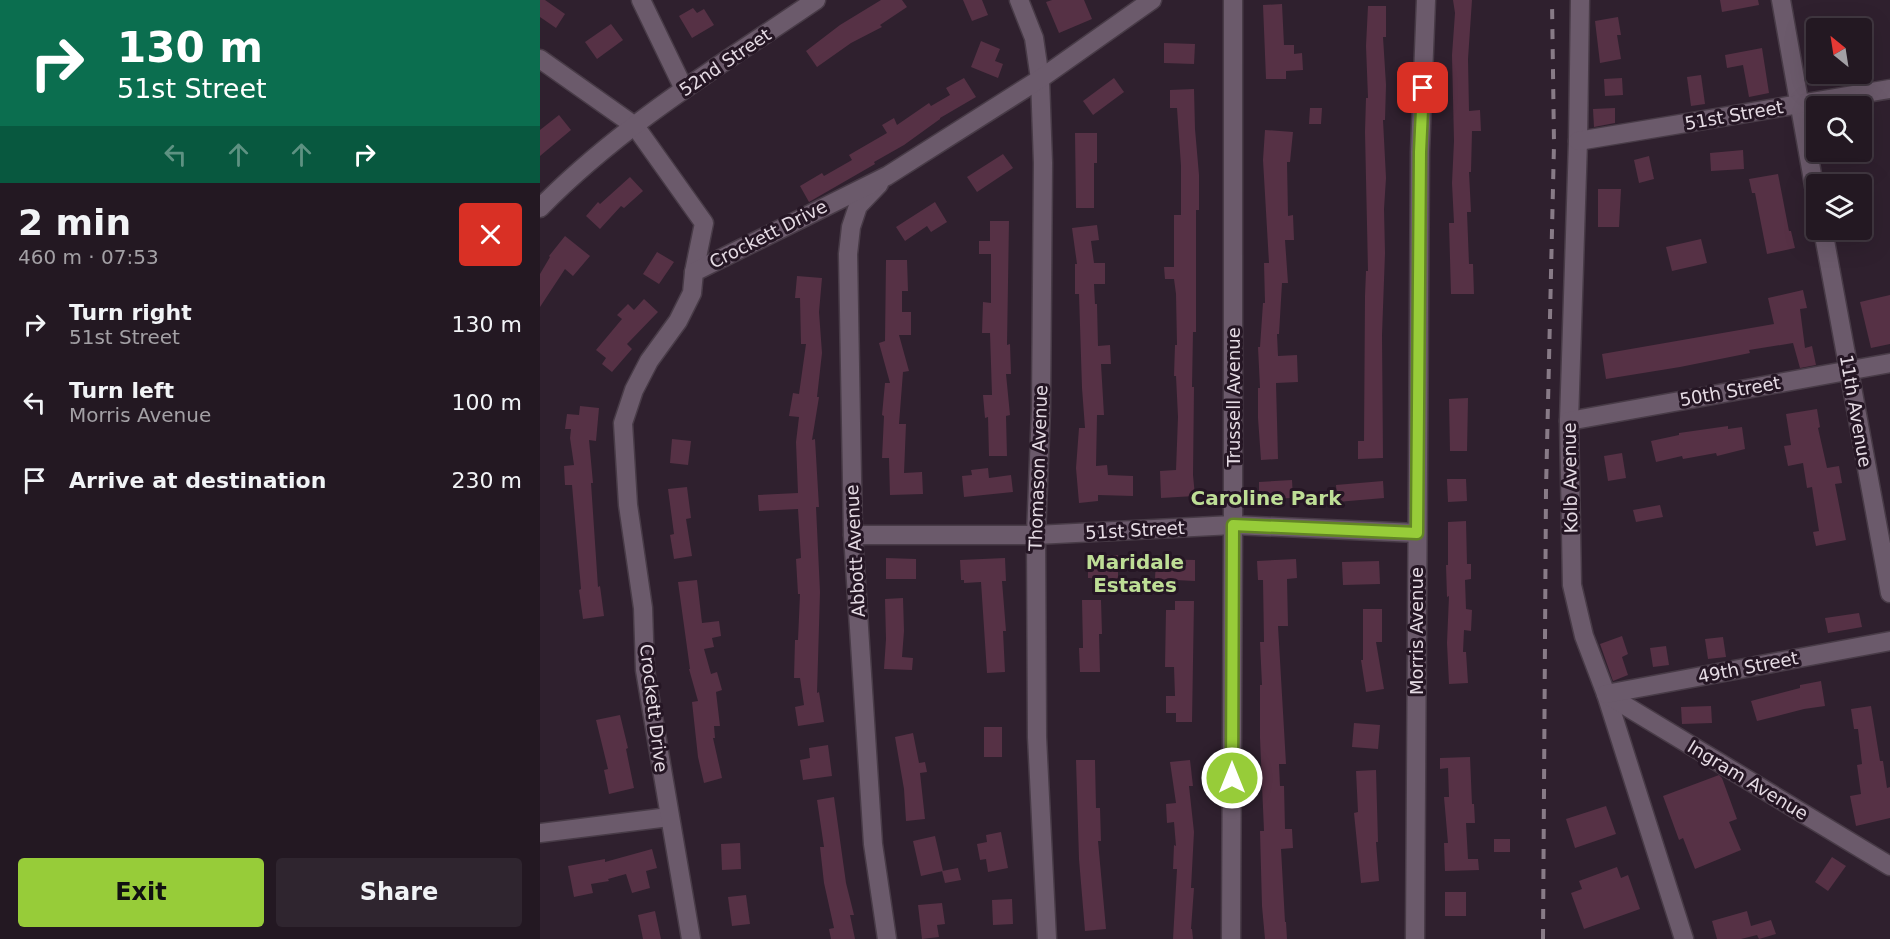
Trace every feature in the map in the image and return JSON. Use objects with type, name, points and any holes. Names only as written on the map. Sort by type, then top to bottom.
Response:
[{"type":"street","points":[[641,0],[684,89]]},
{"type":"street","name":"52nd Street","points":[[540,208],[635,126],[684,89],[816,0]]},
{"type":"street","name":"Thomason Avenue","points":[[1019,0],[1034,38],[1040,79],[1043,163],[1041,409],[1036,535],[1037,738],[1047,939]]},
{"type":"street","name":"Crockett Drive","points":[[691,939],[645,670],[643,608],[628,505],[623,423],[633,390],[649,361],[678,321],[692,293],[694,272],[887,176],[1040,79],[1152,0]]},
{"type":"street","name":"Trussell Avenue","points":[[1230,939],[1233,0]]},
{"type":"street","name":"Morris Avenue","points":[[1415,939],[1420,152],[1426,0]]},
{"type":"street","name":"Kolb Avenue","points":[[1580,0],[1569,421],[1572,585],[1584,636],[1606,694],[1684,939]]},
{"type":"street","points":[[1781,0],[1812,174]]},
{"type":"street","points":[[540,60],[635,126],[704,223],[694,272]]},
{"type":"street","name":"51st Street","points":[[1578,141],[1890,89]]},
{"type":"street","name":"Abbott Avenue","points":[[887,176],[858,206],[851,227],[848,254],[853,535],[873,844],[887,939]]},
{"type":"street","name":"11th Avenue","points":[[1825,240],[1890,593]]},
{"type":"street","name":"50th Street","points":[[1569,421],[1890,363]]},
{"type":"street","name":"51st Street","points":[[853,535],[1036,535],[1233,525],[1417,533]]},
{"type":"street","name":"49th Street","points":[[1606,694],[1890,641]]},
{"type":"street","name":"Ingram Avenue","points":[[1606,694],[1890,866]]},
{"type":"street","points":[[540,833],[669,817]]},
{"type":"building","points":[[540,0],[545,0],[565,14],[556,28],[540,17]]},
{"type":"building","points":[[881,0],[902,0],[907,7],[880,25],[882,27],[851,43],[817,67],[806,51],[840,25]]},
{"type":"building","points":[[963,0],[982,0],[988,15],[972,21]]},
{"type":"building","points":[[1084,0],[1092,19],[1059,33],[1046,2]]},
{"type":"building","points":[[1453,0],[1472,0],[1468,59],[1469,111],[1480,110],[1481,131],[1472,131],[1471,172],[1469,172],[1471,212],[1467,212],[1469,264],[1473,264],[1474,294],[1451,294],[1449,223],[1454,223],[1452,55],[1455,13]]},
{"type":"building","points":[[1720,0],[1758,0],[1759,5],[1722,12]]},
{"type":"building","points":[[1282,4],[1284,45],[1294,45],[1294,54],[1302,53],[1303,70],[1286,71],[1286,79],[1266,79],[1263,5]]},
{"type":"building","points":[[1368,6],[1386,6],[1386,37],[1383,37],[1386,85],[1385,120],[1383,120],[1386,178],[1382,335],[1383,458],[1358,459],[1358,441],[1364,441],[1365,296],[1366,271],[1368,271],[1365,132],[1366,98],[1368,98],[1366,46]]},
{"type":"building","points":[[693,8],[697,13],[704,9],[714,25],[692,38],[679,16]]},
{"type":"building","points":[[1618,17],[1621,35],[1617,35],[1621,59],[1600,63],[1595,21]]},
{"type":"building","points":[[611,24],[623,40],[597,59],[585,42]]},
{"type":"building","points":[[981,41],[1000,49],[995,61],[1003,64],[998,78],[971,67]]},
{"type":"building","points":[[1164,43],[1195,44],[1194,64],[1164,63]]},
{"type":"building","points":[[1762,48],[1769,93],[1749,97],[1743,65],[1727,68],[1725,55]]},
{"type":"building","points":[[1701,75],[1705,104],[1691,106],[1687,77]]},
{"type":"building","points":[[964,78],[976,97],[940,118],[904,145],[874,162],[875,164],[809,202],[800,186],[852,160],[849,155],[887,133],[882,125],[894,118],[897,125],[929,103],[931,106],[950,95],[946,88]]},
{"type":"building","points":[[1114,78],[1124,92],[1093,115],[1083,101]]},
{"type":"building","points":[[1622,78],[1623,95],[1605,96],[1604,79]]},
{"type":"building","points":[[1194,89],[1199,175],[1199,210],[1196,210],[1196,332],[1193,332],[1192,387],[1194,387],[1193,475],[1195,496],[1161,498],[1160,471],[1176,470],[1178,417],[1176,376],[1174,376],[1175,345],[1177,345],[1176,294],[1174,279],[1165,279],[1164,267],[1174,267],[1174,215],[1181,215],[1181,166],[1177,108],[1170,108],[1170,90]]},
{"type":"building","points":[[1310,108],[1322,108],[1321,124],[1309,124]]},
{"type":"building","points":[[1615,108],[1615,123],[1594,127],[1593,109]]},
{"type":"building","points":[[559,115],[571,130],[540,156],[540,130]]},
{"type":"building","points":[[1265,130],[1293,132],[1290,162],[1287,162],[1288,216],[1293,215],[1294,240],[1285,240],[1288,283],[1282,283],[1279,334],[1277,334],[1278,356],[1297,355],[1298,382],[1276,383],[1278,459],[1261,460],[1258,418],[1258,388],[1260,388],[1258,347],[1260,347],[1263,303],[1265,303],[1264,263],[1269,263],[1263,160]]},
{"type":"building","points":[[1075,133],[1097,133],[1094,208],[1076,208]]},
{"type":"building","points":[[1743,150],[1744,169],[1711,171],[1710,153]]},
{"type":"building","points":[[1003,154],[1013,168],[977,192],[967,177]]},
{"type":"building","points":[[1649,156],[1654,179],[1639,183],[1634,160]]},
{"type":"building","points":[[1778,174],[1789,231],[1791,231],[1795,248],[1767,254],[1755,193],[1752,193],[1749,179]]},
{"type":"building","points":[[630,177],[643,191],[624,208],[621,206],[600,229],[586,216],[598,202],[600,204]]},
{"type":"building","points":[[1598,189],[1621,189],[1619,227],[1598,227]]},
{"type":"building","points":[[935,202],[947,222],[931,232],[927,226],[905,241],[896,227]]},
{"type":"building","points":[[990,221],[1009,221],[1007,345],[1010,344],[1011,374],[1006,374],[1010,415],[1006,416],[1007,456],[989,456],[988,417],[985,418],[983,395],[992,395],[990,333],[982,333],[983,302],[991,303],[991,254],[979,254],[979,241],[990,241]]},
{"type":"building","points":[[1097,225],[1099,240],[1091,241],[1094,263],[1105,263],[1105,284],[1094,284],[1098,346],[1110,345],[1111,364],[1101,364],[1104,415],[1097,415],[1096,466],[1107,465],[1108,475],[1133,476],[1133,496],[1098,495],[1098,501],[1079,503],[1076,468],[1079,428],[1085,428],[1079,294],[1075,294],[1075,264],[1077,264],[1072,228]]},
{"type":"building","points":[[565,236],[590,256],[573,276],[565,269],[540,307],[540,274],[549,256]]},
{"type":"building","points":[[1701,239],[1707,263],[1672,271],[1666,247]]},
{"type":"building","points":[[657,252],[674,262],[659,284],[643,274]]},
{"type":"building","points":[[886,260],[907,260],[908,291],[902,291],[902,312],[911,312],[911,335],[899,335],[909,371],[903,372],[899,424],[906,424],[904,473],[922,472],[923,494],[890,495],[889,458],[882,458],[885,383],[890,383],[879,343],[885,341]]},
{"type":"building","points":[[797,276],[822,278],[819,312],[822,353],[817,397],[819,397],[812,440],[815,439],[819,507],[816,507],[820,592],[817,693],[819,692],[824,722],[798,726],[795,707],[804,705],[800,678],[794,678],[800,594],[798,594],[796,559],[801,558],[798,509],[759,511],[758,495],[798,493],[796,442],[799,417],[789,416],[793,393],[799,394],[806,344],[801,344],[800,298],[795,298]]},
{"type":"building","points":[[1803,290],[1807,308],[1800,309],[1805,348],[1812,346],[1816,365],[1800,368],[1793,343],[1749,350],[1750,353],[1680,367],[1606,379],[1602,354],[1774,324],[1768,298]]},
{"type":"building","points":[[1890,295],[1890,344],[1871,348],[1860,302]]},
{"type":"building","points":[[644,299],[658,312],[627,344],[632,349],[612,372],[602,364],[606,358],[596,350],[622,319],[617,315],[628,304],[634,310]]},
{"type":"building","points":[[1468,398],[1467,451],[1450,451],[1449,399]]},
{"type":"building","points":[[580,406],[599,408],[596,441],[589,440],[598,587],[600,586],[604,616],[583,619],[572,485],[565,485],[564,466],[574,465],[571,429],[565,429],[567,414],[579,415]]},
{"type":"building","points":[[1817,409],[1820,427],[1818,428],[1827,468],[1839,466],[1842,483],[1835,484],[1846,540],[1816,546],[1813,532],[1819,531],[1812,487],[1807,488],[1803,463],[1788,466],[1784,446],[1791,445],[1786,414]]},
{"type":"building","points":[[1728,426],[1728,429],[1742,427],[1745,449],[1717,456],[1716,453],[1683,459],[1682,456],[1656,462],[1651,441],[1679,435],[1679,433]]},
{"type":"building","points":[[672,439],[691,441],[688,465],[670,463]]},
{"type":"building","points":[[1622,453],[1626,478],[1608,481],[1604,456]]},
{"type":"building","points":[[988,468],[989,478],[1011,475],[1013,492],[964,497],[962,476],[972,475],[971,470]]},
{"type":"building","points":[[1447,479],[1466,479],[1467,501],[1448,502]]},
{"type":"building","points":[[1292,480],[1293,498],[1259,499],[1259,482]]},
{"type":"building","points":[[1383,481],[1384,498],[1337,502],[1336,485]]},
{"type":"building","points":[[687,487],[691,518],[686,519],[692,556],[674,559],[670,535],[674,534],[668,489]]},
{"type":"building","points":[[1660,505],[1663,517],[1636,522],[1633,510]]},
{"type":"building","points":[[1466,521],[1467,564],[1471,564],[1471,579],[1465,580],[1466,609],[1472,610],[1471,631],[1464,630],[1463,652],[1466,652],[1468,683],[1449,684],[1447,643],[1449,596],[1447,597],[1446,565],[1448,565],[1448,522]]},
{"type":"building","points":[[1088,555],[1118,555],[1118,579],[1088,578]]},
{"type":"building","points":[[886,558],[916,559],[916,579],[886,579]]},
{"type":"building","points":[[1005,558],[1006,581],[1002,581],[1006,631],[1003,631],[1005,672],[987,673],[981,582],[964,583],[964,580],[961,580],[960,560]]},
{"type":"building","points":[[1156,559],[1195,560],[1195,581],[1155,579]]},
{"type":"building","points":[[1296,559],[1297,578],[1287,579],[1288,626],[1278,626],[1286,764],[1279,764],[1280,786],[1284,786],[1285,829],[1292,829],[1293,848],[1281,849],[1287,939],[1265,939],[1260,831],[1264,831],[1260,738],[1260,685],[1262,685],[1260,642],[1264,642],[1263,580],[1258,580],[1257,561]]},
{"type":"building","points":[[1379,561],[1380,584],[1343,585],[1342,562]]},
{"type":"building","points":[[697,580],[702,623],[719,621],[721,636],[712,638],[714,647],[704,649],[711,674],[717,672],[722,690],[716,692],[720,726],[714,726],[715,738],[713,738],[722,778],[704,783],[698,757],[692,702],[698,701],[689,669],[678,582]]},
{"type":"building","points":[[903,598],[902,657],[913,658],[912,670],[884,669],[885,599]]},
{"type":"building","points":[[1082,600],[1101,600],[1100,672],[1080,672],[1079,648],[1083,648]]},
{"type":"building","points":[[1175,601],[1194,601],[1192,722],[1176,722],[1176,713],[1166,713],[1166,696],[1175,696],[1174,667],[1165,667],[1166,610],[1175,610]]},
{"type":"building","points":[[1363,609],[1382,609],[1382,642],[1376,642],[1384,689],[1366,692],[1361,660],[1363,660]]},
{"type":"building","points":[[1859,613],[1862,627],[1828,633],[1825,618]]},
{"type":"building","points":[[1622,636],[1628,654],[1622,657],[1628,675],[1613,681],[1600,644]]},
{"type":"building","points":[[1723,637],[1726,657],[1708,659],[1705,639]]},
{"type":"building","points":[[1666,646],[1669,665],[1653,667],[1650,648]]},
{"type":"building","points":[[1821,681],[1825,706],[1757,721],[1751,701],[1800,688],[1800,685]]},
{"type":"building","points":[[1711,706],[1712,723],[1682,724],[1681,707]]},
{"type":"building","points":[[1871,706],[1880,761],[1883,761],[1887,788],[1890,787],[1890,818],[1856,826],[1850,796],[1861,794],[1857,765],[1862,764],[1858,729],[1854,729],[1851,709]]},
{"type":"building","points":[[620,715],[634,788],[609,794],[604,770],[608,769],[596,720]]},
{"type":"building","points":[[1354,723],[1380,725],[1378,749],[1352,747]]},
{"type":"building","points":[[984,727],[1002,727],[1002,757],[984,757]]},
{"type":"building","points":[[913,733],[919,763],[925,762],[927,772],[920,773],[925,819],[906,821],[904,789],[895,737]]},
{"type":"building","points":[[828,745],[832,776],[803,780],[800,760],[810,758],[809,748]]},
{"type":"building","points":[[1470,757],[1475,823],[1466,823],[1468,859],[1478,859],[1479,870],[1445,871],[1444,843],[1448,843],[1444,797],[1449,797],[1448,768],[1440,769],[1440,758]]},
{"type":"building","points":[[1076,760],[1095,760],[1096,808],[1100,808],[1101,841],[1098,841],[1106,929],[1085,931],[1079,859]]},
{"type":"building","points":[[1190,760],[1193,786],[1189,786],[1194,832],[1191,888],[1194,888],[1191,929],[1193,939],[1173,939],[1177,869],[1173,869],[1174,845],[1176,846],[1174,822],[1167,823],[1166,804],[1176,803],[1170,762]]},
{"type":"building","points":[[1376,770],[1378,842],[1376,842],[1379,881],[1361,883],[1354,813],[1358,812],[1356,771]]},
{"type":"building","points":[[1719,775],[1737,819],[1729,822],[1741,850],[1695,869],[1683,838],[1679,840],[1663,796]]},
{"type":"building","points":[[834,797],[846,883],[854,915],[850,915],[855,939],[831,939],[829,929],[834,928],[824,883],[820,847],[824,847],[817,800]]},
{"type":"building","points":[[1606,806],[1616,834],[1575,848],[1566,819]]},
{"type":"building","points":[[1001,832],[1008,868],[988,872],[986,859],[980,860],[977,844],[987,842],[986,835]]},
{"type":"building","points":[[935,836],[943,871],[921,876],[913,841]]},
{"type":"building","points":[[1494,839],[1510,839],[1510,852],[1494,852]]},
{"type":"building","points":[[740,843],[741,869],[722,870],[721,844]]},
{"type":"building","points":[[652,849],[657,868],[646,871],[650,888],[632,893],[626,874],[608,879],[609,881],[591,884],[593,893],[574,897],[568,866],[605,859],[605,862]]},
{"type":"building","points":[[1832,857],[1846,866],[1828,891],[1815,882]]},
{"type":"building","points":[[1617,867],[1621,878],[1628,875],[1640,909],[1584,929],[1571,893],[1582,889],[1579,881]]},
{"type":"building","points":[[958,868],[961,880],[945,883],[942,871]]},
{"type":"building","points":[[1445,892],[1466,892],[1466,916],[1445,916]]},
{"type":"building","points":[[746,895],[750,924],[732,926],[728,897]]},
{"type":"building","points":[[1012,899],[1013,924],[993,925],[992,900]]},
{"type":"building","points":[[942,903],[945,924],[937,925],[939,937],[922,939],[918,905]]},
{"type":"building","points":[[655,911],[661,939],[643,939],[638,915]]},
{"type":"building","points":[[1747,911],[1751,926],[1771,920],[1776,934],[1759,939],[1757,935],[1741,939],[1717,939],[1712,921]]},
{"type":"railway","points":[[1543,939],[1546,490],[1554,144],[1552,0]]},
{"type":"district","name":"Caroline Park","points":[[1266,498]]},
{"type":"district","name":"Maridale Estates","points":[[1135,574]]},
{"type":"route","points":[[1232,778],[1233,525],[1417,533],[1420,152],[1423,88]]}]
